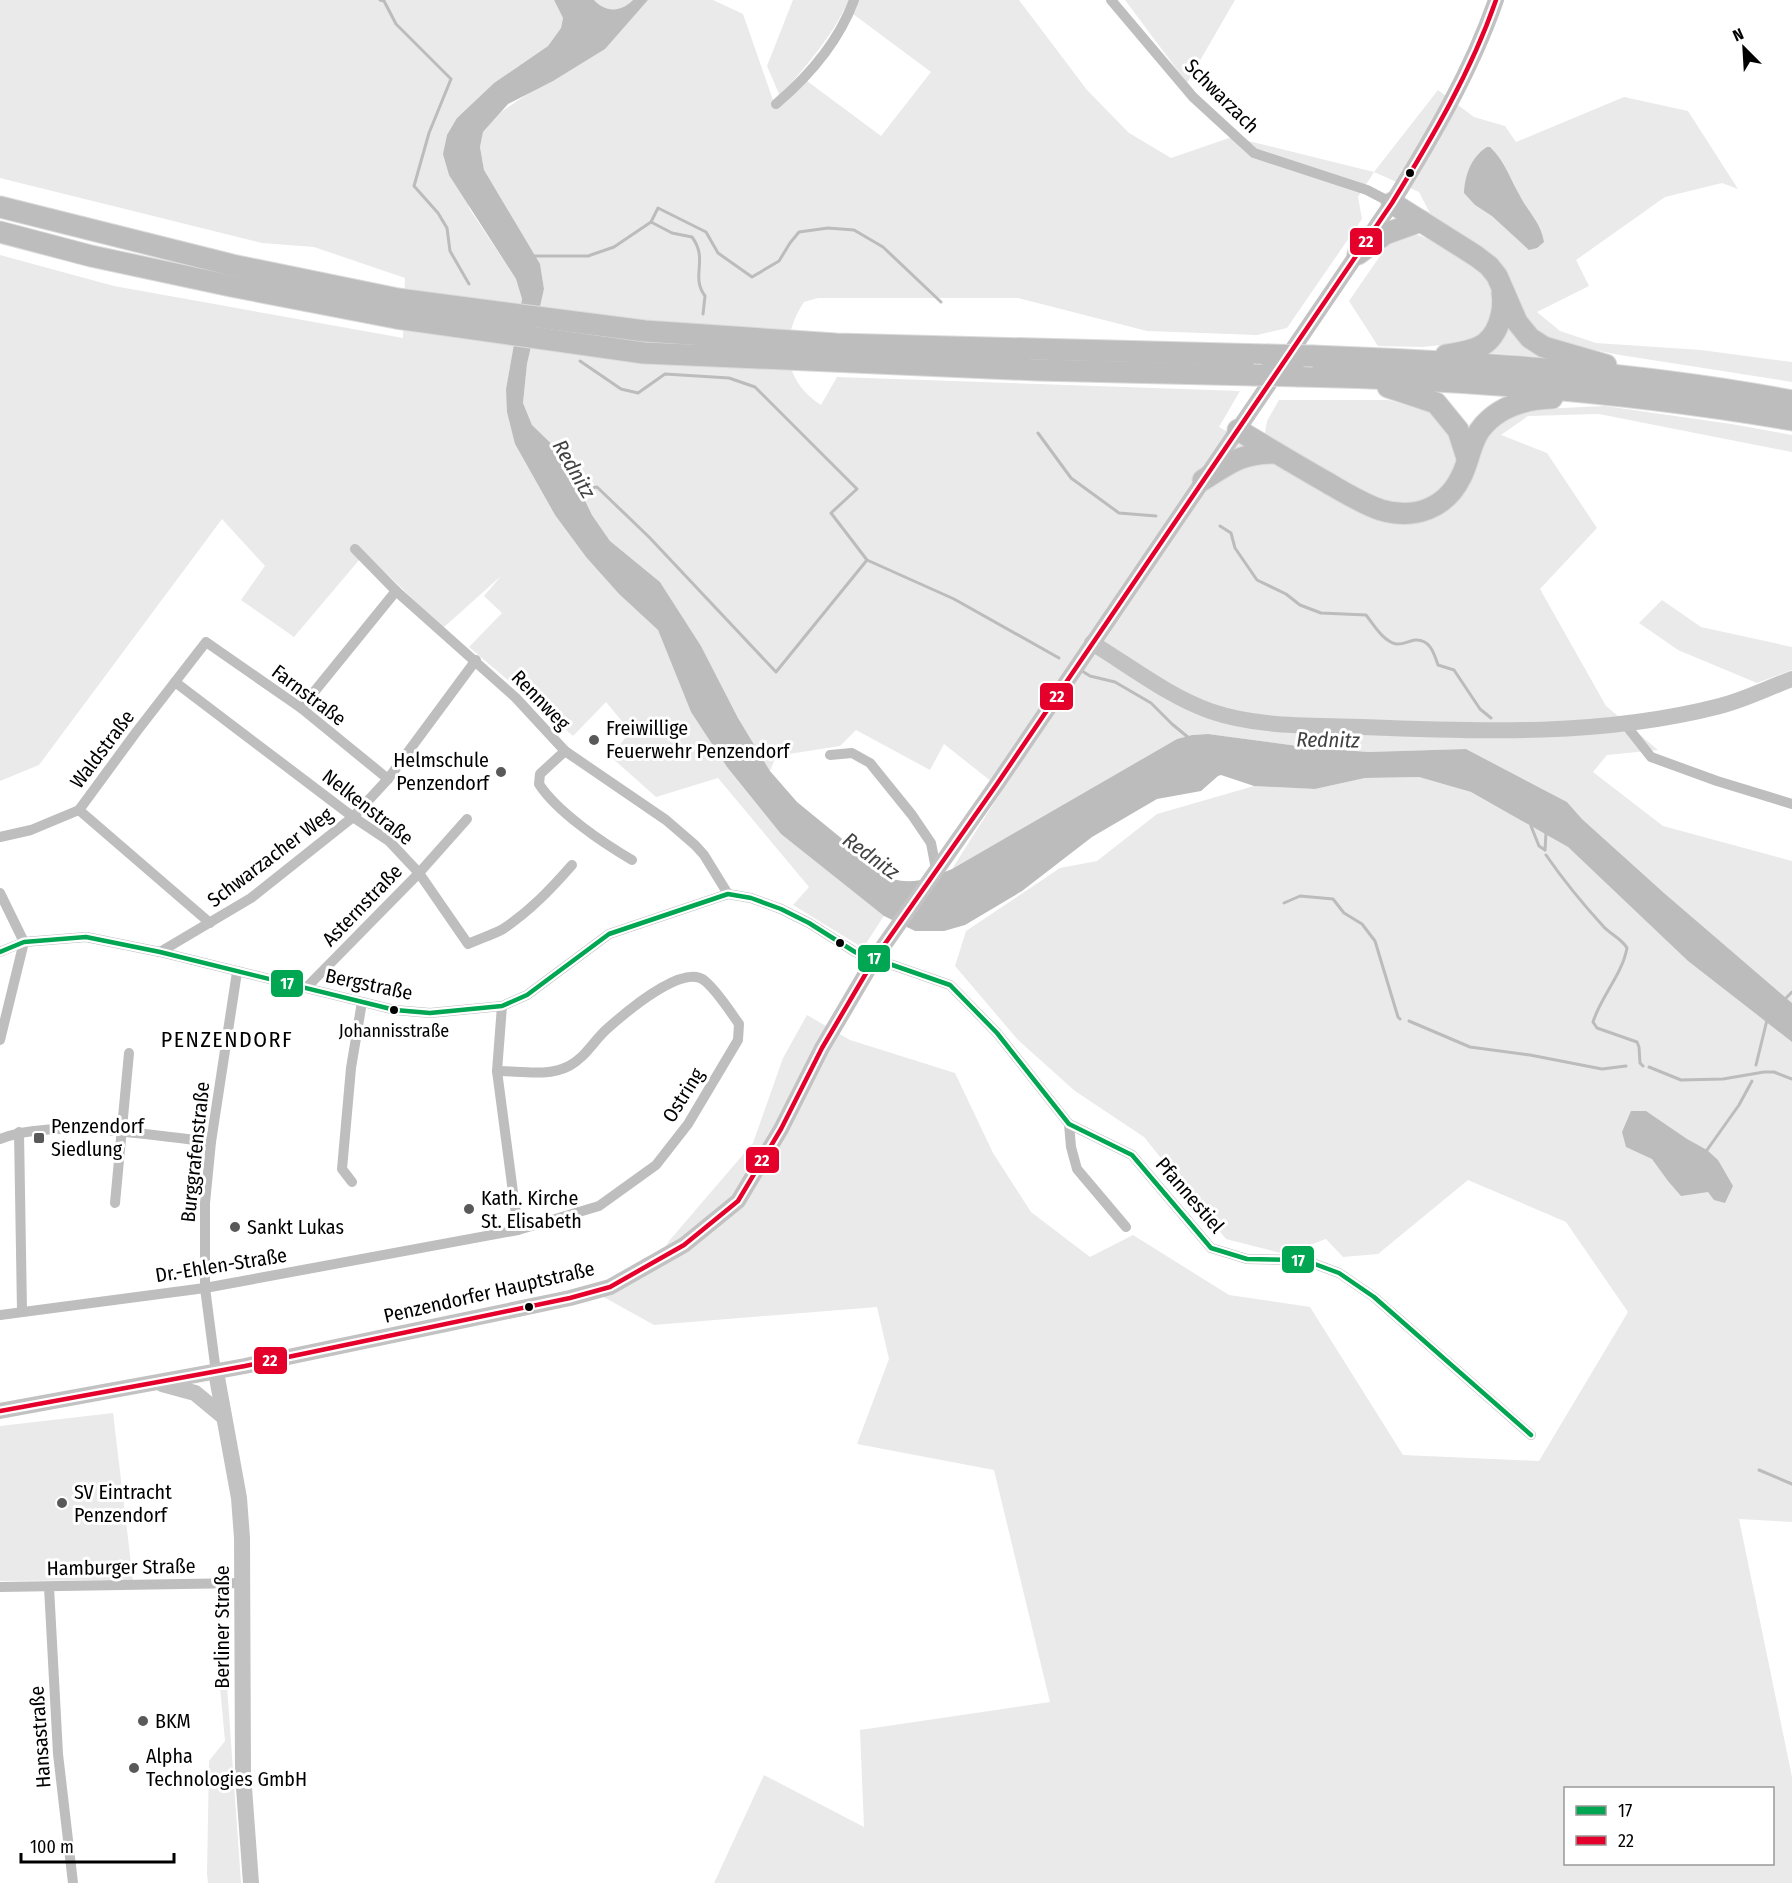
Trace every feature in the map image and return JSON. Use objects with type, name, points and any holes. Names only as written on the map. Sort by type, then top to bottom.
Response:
[{"type":"highway","points":[[1392,203],[1489,266],[1501,284],[1517,322],[1530,338],[1544,347],[1598,364],[1685,384]]},
{"type":"highway","points":[[0,207],[397,309]]},
{"type":"highway","points":[[1358,254],[1385,234],[1421,221]]},
{"type":"highway","points":[[0,232],[90,256],[231,286],[397,309],[644,353],[1268,355],[1400,360],[1595,374],[1685,384],[1792,401]]},
{"type":"highway","points":[[1400,360],[1461,353],[1480,347],[1493,335],[1502,315],[1501,284]]},
{"type":"highway","points":[[836,353],[1515,386],[1635,397],[1792,420]]},
{"type":"highway","points":[[1344,377],[1401,390],[1436,403],[1458,430],[1467,458]]},
{"type":"highway","points":[[1238,430],[1351,496],[1382,510],[1403,514],[1433,508],[1445,500],[1462,475],[1480,430],[1503,409],[1533,399],[1635,397]]},
{"type":"highway","points":[[1203,480],[1230,462],[1248,455],[1276,453]]},
{"type":"main road","name":"Penzendorfer Hauptstraße","points":[[0,1411],[216,1372],[570,1298],[610,1287],[684,1245],[738,1201],[781,1129],[822,1048],[875,958],[997,784],[1392,203],[1431,140],[1462,80],[1496,0]]},
{"type":"main road","points":[[1092,643],[1179,697],[1210,711],[1266,723],[1413,729],[1576,729],[1625,724],[1721,706],[1792,679]]},
{"type":"main road","name":"Berliner Straße","points":[[216,1372],[238,1498],[243,1583],[243,1774],[251,1883]]},
{"type":"main road","points":[[156,1382],[195,1393],[224,1417]]},
{"type":"street","points":[[776,104],[799,84],[830,46],[849,14],[854,0]]},
{"type":"street","name":"Schwarzach","points":[[1110,0],[1193,98],[1254,153],[1367,190],[1392,203]]},
{"type":"street","name":"Rennweg","points":[[355,549],[396,591],[516,698],[565,751],[666,820],[695,845],[704,855],[728,894]]},
{"type":"street","points":[[301,708],[396,591]]},
{"type":"street","name":"Farnstraße","points":[[206,642],[301,708],[388,779]]},
{"type":"street","name":"Waldstraße","points":[[0,837],[31,830],[79,810],[206,642]]},
{"type":"street","name":"Schwarzacher Weg","points":[[160,952],[251,898],[353,817],[388,779],[476,660]]},
{"type":"street","name":"Nelkenstraße","points":[[176,682],[353,817],[389,841],[419,873],[468,944],[501,930],[524,914],[546,895],[572,865]]},
{"type":"street","points":[[1625,724],[1651,757],[1717,781],[1792,804]]},
{"type":"street","points":[[565,751],[540,774],[539,784],[544,792],[586,830],[632,860]]},
{"type":"street","points":[[830,755],[852,753],[870,763],[912,815],[931,843],[933,873]]},
{"type":"street","points":[[79,810],[210,923]]},
{"type":"street","name":"Asternstraße","points":[[306,988],[419,873],[466,819]]},
{"type":"street","points":[[0,893],[24,942],[0,1040]]},
{"type":"street","points":[[728,894],[751,898],[781,909],[809,923],[855,952],[875,958]]},
{"type":"street","name":"Bergstraße","points":[[0,952],[24,942],[86,936],[395,1010],[430,1013],[502,1006],[527,995],[609,934],[728,894]]},
{"type":"street","name":"Pfannestiel","points":[[875,958],[950,985],[997,1033],[1070,1124],[1132,1155],[1211,1248],[1247,1259],[1304,1260],[1339,1273],[1374,1297],[1531,1435]]},
{"type":"street","name":"Burggrafenstraße","points":[[216,1372],[206,1288],[205,1203],[211,1143],[237,972]]},
{"type":"street","name":"Ostring","points":[[497,1071],[546,1072],[571,1065],[590,1050],[606,1029],[650,995],[683,977],[694,975],[705,980],[739,1024],[738,1040],[703,1101],[656,1165],[598,1206],[518,1230]]},
{"type":"street","points":[[352,1182],[342,1169],[351,1068],[362,1002]]},
{"type":"street","points":[[502,1006],[497,1071],[518,1230]]},
{"type":"street","points":[[116,1203],[129,1053]]},
{"type":"street","points":[[1070,1124],[1071,1147],[1077,1169],[1126,1227]]},
{"type":"street","points":[[0,1139],[19,1132],[66,1130],[122,1132],[211,1143]]},
{"type":"street","points":[[19,1132],[22,1311]]},
{"type":"street","name":"Dr.-Ehlen-Straße","points":[[0,1315],[206,1288],[518,1230]]},
{"type":"street","name":"Hamburger Straße","points":[[0,1587],[243,1583]]},
{"type":"street","name":"Hansastraße","points":[[49,1587],[58,1754],[73,1883]]},
{"type":"shaded area","points":[[0,0],[554,0],[563,18],[561,28],[548,46],[494,83],[457,118],[469,208],[516,279],[522,299],[506,389],[515,444],[555,515],[586,557],[619,594],[658,630],[691,712],[727,767],[781,834],[884,916],[863,948],[793,905],[809,887],[718,778],[656,797],[611,757],[630,731],[606,702],[573,736],[469,647],[502,613],[484,596],[501,576],[443,628],[365,553],[294,637],[241,600],[265,566],[222,519],[39,765],[0,781],[0,255],[114,286],[403,338],[405,278],[314,247],[262,243],[0,178]]},
{"type":"shaded area","points":[[554,0],[594,0],[608,9],[619,9],[633,0],[648,0],[605,49],[553,81],[508,104],[483,132],[480,147],[484,170],[540,264],[544,289],[527,364],[523,403],[532,425],[563,455],[592,515],[610,541],[660,582],[701,646],[738,718],[770,771],[797,802],[890,878],[914,881],[952,869],[1177,739],[1192,735],[1208,734],[1305,747],[1368,752],[1466,749],[1567,802],[1582,819],[1664,893],[1792,1003],[1792,1042],[1688,961],[1568,847],[1471,792],[1419,777],[1365,778],[1315,789],[1254,786],[1221,775],[1201,791],[1157,799],[1092,837],[1022,891],[965,925],[944,931],[915,931],[884,916],[781,834],[727,767],[691,712],[658,630],[619,594],[586,557],[555,515],[515,444],[507,412],[506,389],[522,299],[516,279],[449,175],[443,154],[447,135],[457,118],[494,83],[548,46],[561,28],[563,18]]},
{"type":"shaded area","points":[[594,0],[633,0],[619,9],[608,9]]},
{"type":"shaded area","points":[[648,0],[713,0],[743,14],[774,103],[803,78],[881,136],[931,72],[853,14],[859,0],[1019,0],[1087,90],[1129,133],[1171,158],[1232,137],[1374,172],[1358,197],[1362,219],[1287,328],[1257,335],[1147,331],[1018,298],[818,298],[804,302],[796,316],[791,330],[789,358],[792,371],[799,383],[808,395],[821,405],[837,377],[1240,391],[1219,427],[1262,451],[1267,421],[1279,400],[1389,400],[1492,432],[1517,410],[1605,406],[1792,435],[1792,452],[1599,414],[1528,416],[1501,435],[1547,453],[1597,528],[1540,589],[1606,706],[1658,750],[1607,755],[1593,772],[1663,826],[1792,861],[1792,1003],[1664,893],[1582,819],[1567,802],[1466,749],[1368,752],[1305,747],[1208,734],[1192,735],[1177,739],[952,869],[1002,790],[944,744],[930,770],[856,730],[840,746],[776,756],[770,771],[738,718],[701,646],[660,582],[610,541],[592,515],[563,455],[532,425],[523,403],[527,364],[544,289],[540,265],[484,170],[480,147],[483,132],[501,112],[620,31]]},
{"type":"shaded area","points":[[793,0],[849,0],[827,39],[780,96],[767,66]]},
{"type":"shaded area","points":[[1125,0],[1235,0],[1187,83]]},
{"type":"shaded area","points":[[1438,90],[1474,117],[1505,126],[1516,142],[1624,97],[1688,111],[1738,189],[1722,183],[1665,197],[1576,260],[1589,286],[1537,312],[1560,331],[1596,343],[1701,350],[1792,362],[1792,382],[1568,345],[1553,358],[1478,352],[1468,342],[1423,347],[1378,346],[1349,301],[1391,240],[1416,234],[1448,248],[1419,192],[1374,172]]},
{"type":"shaded area","points":[[1490,147],[1500,158],[1540,229],[1544,242],[1537,248],[1529,250],[1464,193],[1470,167],[1481,151]]},
{"type":"shaded area","points":[[1662,600],[1701,627],[1792,647],[1792,670],[1757,683],[1678,650],[1639,623]]},
{"type":"shaded area","points":[[1419,777],[1471,792],[1568,847],[1688,961],[1792,1042],[1792,1522],[1739,1519],[1792,1777],[1792,1883],[714,1883],[764,1775],[864,1827],[860,1730],[1050,1702],[994,1470],[857,1444],[889,1359],[877,1307],[654,1325],[600,1295],[652,1269],[669,1241],[753,1143],[783,1058],[807,1015],[850,1040],[955,1073],[993,1153],[1031,1212],[1090,1257],[1133,1235],[1229,1295],[1310,1307],[1403,1455],[1539,1461],[1628,1312],[1566,1222],[1468,1180],[1378,1254],[1343,1257],[1326,1239],[1285,1254],[1226,1239],[1144,1137],[1075,1091],[1018,1040],[955,966],[966,931],[1060,868],[1097,861],[1157,814],[1254,786],[1315,789],[1365,778]]},
{"type":"shaded area","points":[[1631,1111],[1646,1111],[1707,1150],[1718,1160],[1733,1186],[1725,1203],[1714,1200],[1708,1192],[1681,1196],[1652,1159],[1626,1147],[1622,1132]]},
{"type":"shaded area","name":"SV Eintracht Penzendorf","points":[[113,1413],[133,1580],[0,1581],[0,1426]]},
{"type":"shaded area","points":[[224,1643],[241,1883],[208,1883],[207,1874],[209,1761],[225,1741],[216,1644]]},
{"type":"waterway","points":[[380,0],[384,1],[396,24],[451,79],[429,133],[414,186],[438,213],[447,228],[450,251],[469,284]]},
{"type":"waterway","points":[[533,256],[588,256],[614,247],[651,222],[658,208],[706,232],[718,253],[752,277],[779,261],[799,232],[828,228],[854,230],[883,247],[941,302]]},
{"type":"waterway","points":[[651,222],[672,233],[692,237],[697,245],[700,261],[699,282],[705,296],[703,314]]},
{"type":"waterway","points":[[580,361],[621,389],[638,393],[665,374],[729,378],[755,387],[857,489],[831,513],[867,560],[954,599],[1059,658]]},
{"type":"waterway","points":[[1038,433],[1071,478],[1119,513],[1156,516]]},
{"type":"waterway","name":"Rednitz","points":[[580,490],[597,487],[649,537],[776,672],[867,560]]},
{"type":"waterway","points":[[1220,526],[1231,533],[1235,548],[1257,580],[1286,594],[1300,605],[1321,613],[1366,615],[1391,642],[1401,644],[1420,640],[1428,644],[1438,665],[1454,670],[1480,709],[1491,718]]},
{"type":"waterway","points":[[1082,671],[1090,676],[1115,682],[1151,703],[1189,738]]},
{"type":"waterway","points":[[1531,826],[1539,846],[1545,850]]},
{"type":"waterway","points":[[1545,850],[1546,833]]},
{"type":"waterway","points":[[1546,855],[1588,909],[1627,948],[1621,967],[1593,1022],[1597,1028],[1637,1042],[1640,1063],[1643,1066]]},
{"type":"waterway","points":[[1284,903],[1300,896],[1333,899],[1344,913],[1362,924],[1375,941],[1400,1019]]},
{"type":"waterway","points":[[1785,999],[1792,992]]},
{"type":"waterway","points":[[1756,1065],[1767,1020]]},
{"type":"waterway","points":[[1409,1021],[1470,1047],[1530,1055],[1602,1069],[1626,1066]]},
{"type":"waterway","points":[[1649,1067],[1681,1080],[1723,1079],[1764,1072],[1774,1072],[1792,1079]]},
{"type":"waterway","points":[[1707,1150],[1739,1105],[1752,1081]]},
{"type":"waterway","points":[[1759,1470],[1792,1484]]},
{"type":"transit line","name":"22","points":[[0,1411],[245,1366],[570,1298],[610,1287],[684,1245],[738,1201],[781,1129],[822,1048],[875,958],[997,784],[1392,203],[1463,79],[1496,0]]},
{"type":"transit line","name":"17","points":[[0,952],[24,942],[86,937],[160,952],[395,1010],[430,1013],[502,1006],[527,995],[609,934],[728,894],[751,898],[809,923],[855,952],[950,985],[997,1033],[1069,1124],[1132,1155],[1211,1248],[1247,1259],[1304,1260],[1339,1273],[1374,1297],[1531,1435]]},
{"type":"place","name":"Freiwillige Feuerwehr Penzendorf","points":[[594,740]]},
{"type":"place","name":"Helmschule Penzendorf","points":[[501,772]]},
{"type":"place","name":"Johannisstraße","points":[[394,1010]]},
{"type":"place","name":"Penzendorf Siedlung","points":[[39,1138]]},
{"type":"place","name":"Kath. Kirche St. Elisabeth","points":[[469,1209]]},
{"type":"place","name":"Sankt Lukas","points":[[235,1227]]},
{"type":"place","name":"SV Eintracht Penzendorf","points":[[62,1503]]},
{"type":"place","name":"BKM","points":[[143,1721]]},
{"type":"place","name":"Alpha Technologies GmbH","points":[[134,1768]]},
{"type":"district","name":"PENZENDORF","points":[[227,1039]]}]
